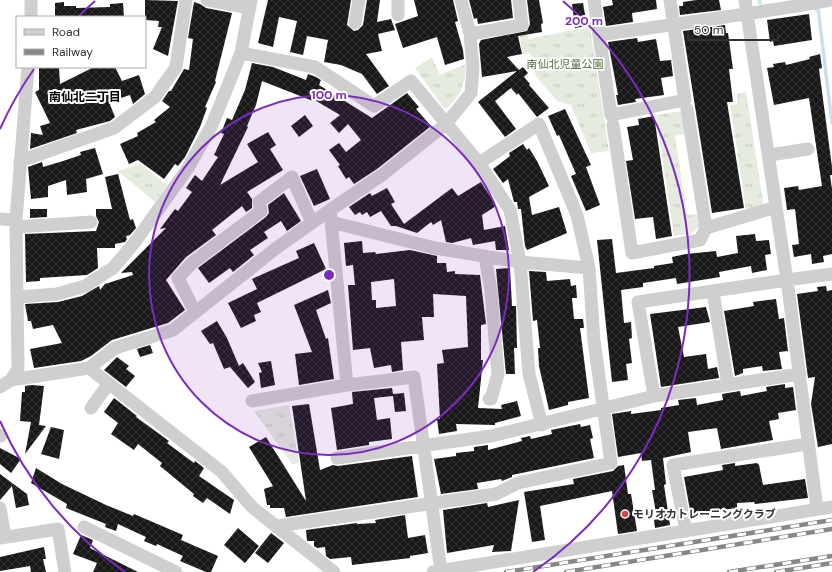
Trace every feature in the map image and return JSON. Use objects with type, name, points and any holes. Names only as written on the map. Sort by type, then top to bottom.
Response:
[{"type":"street","points":[[31,0],[31,16]]},
{"type":"street","points":[[20,161],[114,128],[155,97],[176,68],[186,0]]},
{"type":"street","points":[[17,297],[57,294],[85,286],[113,268],[135,242],[188,168],[212,125],[241,53],[250,4],[207,0]]},
{"type":"street","points":[[355,23],[359,0]]},
{"type":"street","points":[[398,0],[398,15]]},
{"type":"street","points":[[11,380],[90,368],[115,348],[173,330],[275,249],[312,223],[331,216],[446,124],[471,93],[473,68],[470,34],[461,0]]},
{"type":"street","points":[[470,34],[522,25],[519,0]]},
{"type":"street","points":[[594,0],[611,115],[685,100],[670,0]]},
{"type":"street","points":[[745,0],[787,280],[818,509]]},
{"type":"street","points":[[599,35],[747,15],[825,1]]},
{"type":"street","points":[[241,53],[315,67],[374,106],[411,80],[479,163],[510,210],[520,262],[529,374],[542,425]]},
{"type":"street","points":[[0,387],[11,380],[18,370],[16,224],[28,68]]},
{"type":"street","points":[[613,125],[632,253],[700,240],[706,228],[686,109]]},
{"type":"street","points":[[278,526],[432,502],[496,494],[518,483],[611,463],[594,341],[589,268],[578,215],[538,124],[479,163]]},
{"type":"street","points":[[776,154],[808,149]]},
{"type":"street","points":[[196,312],[178,278],[192,263],[261,211],[259,202],[292,177],[312,223]]},
{"type":"street","points":[[706,228],[776,208]]},
{"type":"street","points":[[331,216],[435,248],[520,262],[589,268]]},
{"type":"street","points":[[331,216],[347,385]]},
{"type":"street","points":[[0,219],[16,224],[91,222]]},
{"type":"street","points":[[485,256],[491,291],[498,374],[491,399],[489,399]]},
{"type":"street","points":[[654,396],[638,302],[832,274]]},
{"type":"street","points":[[713,292],[728,385]]},
{"type":"street","points":[[90,368],[222,472],[252,507],[278,526],[334,572]]},
{"type":"street","points":[[337,458],[491,436],[542,425],[654,396],[800,374]]},
{"type":"street","points":[[252,401],[347,385],[414,377],[432,502],[437,571],[832,507]]},
{"type":"street","points":[[91,408],[109,383]]},
{"type":"street","points":[[686,531],[673,465],[808,444]]},
{"type":"street","points":[[0,508],[2,538],[58,529],[65,572]]},
{"type":"street","points":[[84,527],[176,572]]},
{"type":"green space","name":"南仙北児童公園","points":[[590,27],[609,151],[591,153],[571,105],[557,101],[536,76],[530,53],[523,54],[519,34],[527,33],[528,39]]},
{"type":"green space","points":[[432,57],[440,75],[466,64],[464,84],[457,97],[448,108],[444,108],[415,68]]},
{"type":"green space","points":[[746,92],[763,202],[761,206],[746,209],[730,105],[737,104],[737,94]]},
{"type":"green space","points":[[682,111],[685,134],[675,136],[687,215],[698,214],[699,227],[690,234],[674,236],[656,115]]},
{"type":"green space","points":[[140,164],[167,185],[155,202],[118,171]]},
{"type":"green space","points":[[289,405],[299,463],[292,464],[254,411]]},
{"type":"building","points":[[145,0],[178,1],[168,56],[153,49],[162,27],[158,27],[159,21],[146,20]]},
{"type":"building","points":[[268,0],[351,0],[347,25],[354,31],[358,30],[363,25],[367,0],[380,0],[377,22],[391,19],[395,30],[378,34],[382,51],[366,54],[389,86],[377,94],[362,74],[341,65],[324,62],[328,40],[307,36],[303,55],[290,52],[297,21],[279,17],[273,47],[258,43]]},
{"type":"building","points":[[414,0],[453,0],[458,21],[455,22],[464,59],[445,65],[437,37],[403,48],[395,24],[418,16]]},
{"type":"building","points":[[469,0],[511,0],[513,18],[478,24],[477,18],[474,19]]},
{"type":"building","points":[[527,0],[539,0],[543,23],[541,24],[542,32],[518,36],[522,54],[507,57],[519,70],[523,67],[528,73],[524,77],[549,108],[537,117],[518,93],[517,95],[511,88],[495,101],[516,129],[505,137],[478,102],[517,71],[482,77],[479,44],[481,40],[527,31],[530,24]]},
{"type":"building","points":[[612,0],[656,0],[657,9],[632,13],[633,22],[606,26],[603,7],[613,5]]},
{"type":"building","points":[[696,0],[719,0],[721,10],[680,15],[679,6],[683,6],[683,2]]},
{"type":"building","points":[[64,2],[64,6],[76,6],[76,8],[110,7],[110,4],[123,3],[124,16],[55,16],[55,3]]},
{"type":"building","points":[[194,2],[206,8],[232,13],[215,81],[216,82],[205,107],[207,108],[200,127],[185,157],[178,166],[175,164],[164,179],[138,160],[129,164],[120,144],[138,136],[137,133],[156,122],[154,120],[170,107],[162,101],[169,91],[171,91],[184,69],[189,70],[193,39],[188,38]]},
{"type":"building","points":[[583,3],[587,26],[575,28],[572,4]]},
{"type":"building","points":[[809,14],[812,40],[774,46],[773,41],[770,42],[767,20]]},
{"type":"building","points":[[725,25],[726,33],[728,33],[733,69],[729,69],[733,102],[727,102],[744,208],[712,213],[683,31]]},
{"type":"building","points":[[637,38],[638,42],[656,39],[660,61],[671,60],[673,76],[661,78],[664,95],[635,99],[636,102],[618,105],[616,95],[618,95],[608,42]]},
{"type":"building","points":[[820,54],[822,68],[819,69],[832,167],[832,175],[830,175],[832,189],[832,254],[823,256],[824,262],[812,264],[811,254],[794,257],[792,245],[799,244],[795,209],[787,210],[784,188],[798,186],[799,190],[822,186],[809,98],[774,105],[767,68],[774,67],[773,64],[785,62],[786,65],[810,59],[809,57]]},
{"type":"building","points":[[252,63],[273,67],[306,80],[308,74],[316,77],[321,80],[319,85],[372,118],[407,93],[419,107],[416,109],[431,126],[377,169],[354,184],[349,177],[346,179],[338,166],[340,165],[329,150],[339,143],[346,152],[361,140],[348,124],[339,133],[330,123],[340,115],[313,99],[313,101],[262,81],[256,105],[247,126],[248,127],[220,185],[258,162],[247,144],[268,132],[276,145],[270,149],[283,170],[247,192],[252,199],[252,208],[246,212],[242,206],[212,230],[216,235],[186,257],[166,280],[185,310],[168,323],[112,340],[91,356],[81,361],[34,368],[30,349],[62,343],[53,325],[33,329],[31,321],[28,321],[25,304],[58,302],[82,296],[99,286],[100,290],[105,284],[133,275],[132,272],[121,273],[166,228],[160,229],[175,209],[178,211],[192,192],[186,188],[195,175],[202,181],[218,157],[214,155],[224,134],[221,133],[227,118],[232,120],[245,90]]},
{"type":"building","points":[[39,68],[59,68],[60,84],[92,68],[116,68],[122,81],[139,75],[145,94],[133,104],[130,95],[109,102],[115,117],[110,121],[76,130],[77,133],[30,149],[31,133],[43,135],[40,126],[50,123],[35,92],[39,90]]},
{"type":"building","points":[[565,109],[591,165],[586,167],[600,205],[586,211],[571,176],[576,174],[559,135],[557,136],[548,116]]},
{"type":"building","points":[[305,115],[313,126],[299,137],[291,126]]},
{"type":"building","points":[[654,116],[672,236],[656,239],[653,217],[635,219],[626,161],[633,160],[627,127],[639,125],[638,119]]},
{"type":"building","points":[[523,144],[527,150],[529,148],[549,186],[529,197],[532,215],[559,207],[567,233],[527,250],[525,246],[521,209],[518,209],[517,202],[514,202],[508,179],[503,183],[493,169],[510,156],[509,153]]},
{"type":"building","points":[[95,148],[103,174],[86,179],[87,192],[67,195],[66,180],[48,186],[48,197],[31,199],[28,167],[42,162],[43,167],[81,155],[80,152]]},
{"type":"building","points":[[317,169],[330,199],[314,206],[300,176]]},
{"type":"building","points":[[118,174],[130,220],[133,219],[136,228],[130,235],[126,236],[127,239],[125,242],[115,244],[115,248],[97,248],[98,268],[87,275],[40,278],[40,281],[26,282],[25,234],[96,231],[99,222],[96,216],[96,209],[112,209],[105,177]]},
{"type":"building","points":[[481,182],[496,206],[482,215],[484,230],[505,226],[509,250],[496,250],[495,241],[473,245],[471,238],[452,243],[446,242],[441,220],[433,225],[431,222],[417,233],[396,226],[391,226],[381,211],[370,217],[367,212],[362,215],[360,212],[355,215],[349,207],[370,193],[372,196],[387,188],[395,202],[391,204],[404,224],[452,188],[458,196]]},
{"type":"building","points":[[284,193],[301,221],[287,231],[281,221],[264,232],[268,238],[250,250],[254,255],[233,272],[230,268],[209,283],[198,268],[266,217],[269,213],[268,205]]},
{"type":"building","points":[[30,209],[47,209],[47,217],[30,218]]},
{"type":"building","points":[[755,234],[756,241],[769,240],[771,254],[765,255],[767,270],[752,273],[751,266],[719,272],[720,277],[677,284],[676,278],[643,283],[643,287],[621,290],[624,323],[631,322],[632,338],[629,339],[632,363],[626,364],[628,380],[612,382],[597,240],[612,239],[616,273],[654,268],[654,266],[673,263],[672,257],[686,254],[716,251],[717,257],[738,253],[736,236]]},
{"type":"building","points":[[362,241],[363,253],[375,252],[376,254],[410,250],[437,256],[437,263],[446,263],[447,272],[455,271],[455,274],[480,275],[486,324],[481,325],[481,360],[483,360],[478,408],[502,409],[501,405],[517,401],[521,416],[495,423],[495,425],[456,424],[457,431],[439,434],[437,419],[440,419],[437,364],[444,363],[442,350],[468,347],[466,296],[433,294],[434,317],[422,317],[424,340],[401,342],[403,370],[392,372],[391,365],[374,368],[370,348],[353,350],[348,285],[355,285],[353,265],[346,266],[344,243]],"holes":[[[394,279],[396,306],[376,308],[376,300],[372,300],[371,282]]]},
{"type":"building","points":[[314,243],[326,269],[257,303],[261,312],[254,315],[256,321],[241,328],[228,303],[257,289],[252,279],[299,258],[296,251]]},
{"type":"building","points":[[510,268],[512,306],[516,306],[517,348],[514,348],[515,374],[506,374],[496,269]]},
{"type":"building","points":[[529,271],[546,272],[547,281],[570,279],[571,286],[576,285],[577,298],[572,298],[574,319],[583,319],[584,328],[580,328],[589,398],[568,402],[568,405],[549,410],[539,366],[538,348],[540,348],[537,320],[533,321]]},
{"type":"building","points":[[826,286],[827,291],[832,290],[832,444],[818,447],[811,404],[815,377],[808,378],[797,294],[818,291],[817,287]]},
{"type":"building","points":[[328,290],[331,303],[316,310],[326,339],[328,338],[334,379],[299,385],[295,354],[312,352],[294,305]]},
{"type":"building","points":[[776,299],[779,319],[784,318],[788,351],[779,352],[782,369],[763,371],[762,366],[743,369],[743,373],[735,376],[724,311],[754,306],[753,302]]},
{"type":"building","points":[[706,307],[710,322],[678,327],[684,357],[706,354],[708,369],[717,367],[719,378],[661,387],[650,314]]},
{"type":"building","points":[[217,321],[227,338],[239,366],[243,363],[255,382],[248,388],[230,367],[224,369],[213,343],[210,344],[201,331]]},
{"type":"building","points":[[150,345],[153,353],[140,357],[137,349]]},
{"type":"building","points":[[117,357],[129,366],[126,369],[135,376],[126,387],[104,370]]},
{"type":"building","points":[[271,361],[275,385],[261,388],[259,373],[262,372],[258,363]]},
{"type":"building","points":[[785,384],[785,388],[793,387],[796,410],[778,413],[779,419],[769,421],[773,440],[721,449],[717,428],[688,432],[691,452],[663,458],[666,484],[664,485],[670,525],[655,528],[654,520],[657,519],[652,490],[655,490],[651,460],[642,461],[641,453],[618,457],[612,414],[631,411],[631,414],[661,410],[661,408],[679,405],[678,400],[696,398],[697,405],[723,400],[722,394],[740,391],[741,396],[767,391],[766,387]]},
{"type":"building","points":[[25,386],[44,386],[39,425],[46,426],[25,454],[31,422],[20,421],[22,392],[25,392]]},
{"type":"building","points":[[392,388],[393,394],[404,393],[406,411],[395,412],[393,396],[374,398],[377,420],[390,418],[392,439],[369,442],[369,445],[337,450],[331,408],[353,404],[352,392]]},
{"type":"building","points":[[114,398],[137,416],[136,417],[169,441],[167,443],[194,463],[195,461],[204,468],[199,476],[234,500],[230,514],[207,498],[203,503],[193,496],[194,494],[160,466],[162,463],[138,444],[134,450],[111,434],[118,423],[104,412]]},
{"type":"building","points":[[309,404],[320,470],[333,465],[338,466],[412,456],[418,497],[286,517],[284,508],[270,508],[270,505],[267,505],[264,489],[273,486],[249,447],[266,437],[306,501],[292,406]]},
{"type":"building","points":[[580,424],[581,427],[590,425],[593,438],[590,439],[594,458],[512,475],[512,477],[502,481],[501,479],[477,483],[478,489],[441,494],[434,459],[456,456],[456,453],[474,451],[474,447],[488,445],[488,450],[522,441],[521,438],[530,436],[531,439],[552,434],[551,430]]},
{"type":"building","points":[[51,427],[64,430],[59,459],[41,454]]},
{"type":"building","points":[[0,448],[21,459],[11,473],[0,464]]},
{"type":"building","points":[[735,463],[735,466],[757,463],[759,465],[763,485],[805,479],[808,498],[755,504],[754,502],[737,503],[737,508],[704,512],[704,514],[691,516],[684,477],[723,470],[722,465]]},
{"type":"building","points":[[624,465],[628,494],[631,494],[637,531],[618,534],[612,491],[540,506],[545,540],[532,542],[524,492],[574,484],[573,479],[613,471],[618,466]]},
{"type":"building","points":[[36,468],[62,484],[106,505],[133,516],[134,514],[183,535],[181,540],[218,556],[211,572],[206,572],[180,561],[183,556],[157,544],[156,546],[144,541],[146,537],[118,524],[116,531],[105,527],[106,524],[66,508],[67,504],[31,483]]},
{"type":"building","points":[[0,474],[27,494],[29,505],[16,508],[12,486],[0,500]]},
{"type":"building","points":[[519,500],[511,551],[492,552],[494,545],[447,553],[443,510],[487,503],[488,507]]},
{"type":"building","points":[[405,515],[408,538],[425,535],[428,553],[410,556],[410,558],[352,565],[351,557],[330,559],[326,556],[325,547],[317,548],[314,546],[314,541],[307,541],[306,530],[357,523],[376,523],[375,520]]},
{"type":"building","points":[[238,528],[259,546],[245,563],[224,545]]},
{"type":"building","points":[[271,533],[284,543],[268,563],[255,553]]},
{"type":"building","points":[[81,535],[93,540],[90,548],[138,572],[93,572],[97,563],[73,554]]},
{"type":"building","points":[[44,547],[46,559],[43,559],[46,572],[31,572],[30,566],[0,571],[0,557]]},
{"type":"waterway","points":[[815,9],[818,8],[832,123]]},
{"type":"railway","points":[[506,572],[832,520]]},
{"type":"railway","points":[[566,572],[832,529]]},
{"type":"railway","points":[[729,572],[832,556]]},
{"type":"railway","points":[[776,572],[832,563]]},
{"type":"place","name":"モリオカトレーニングクラブ","points":[[625,514]]},
{"type":"district","name":"南仙北二丁目","points":[[85,97]]}]
